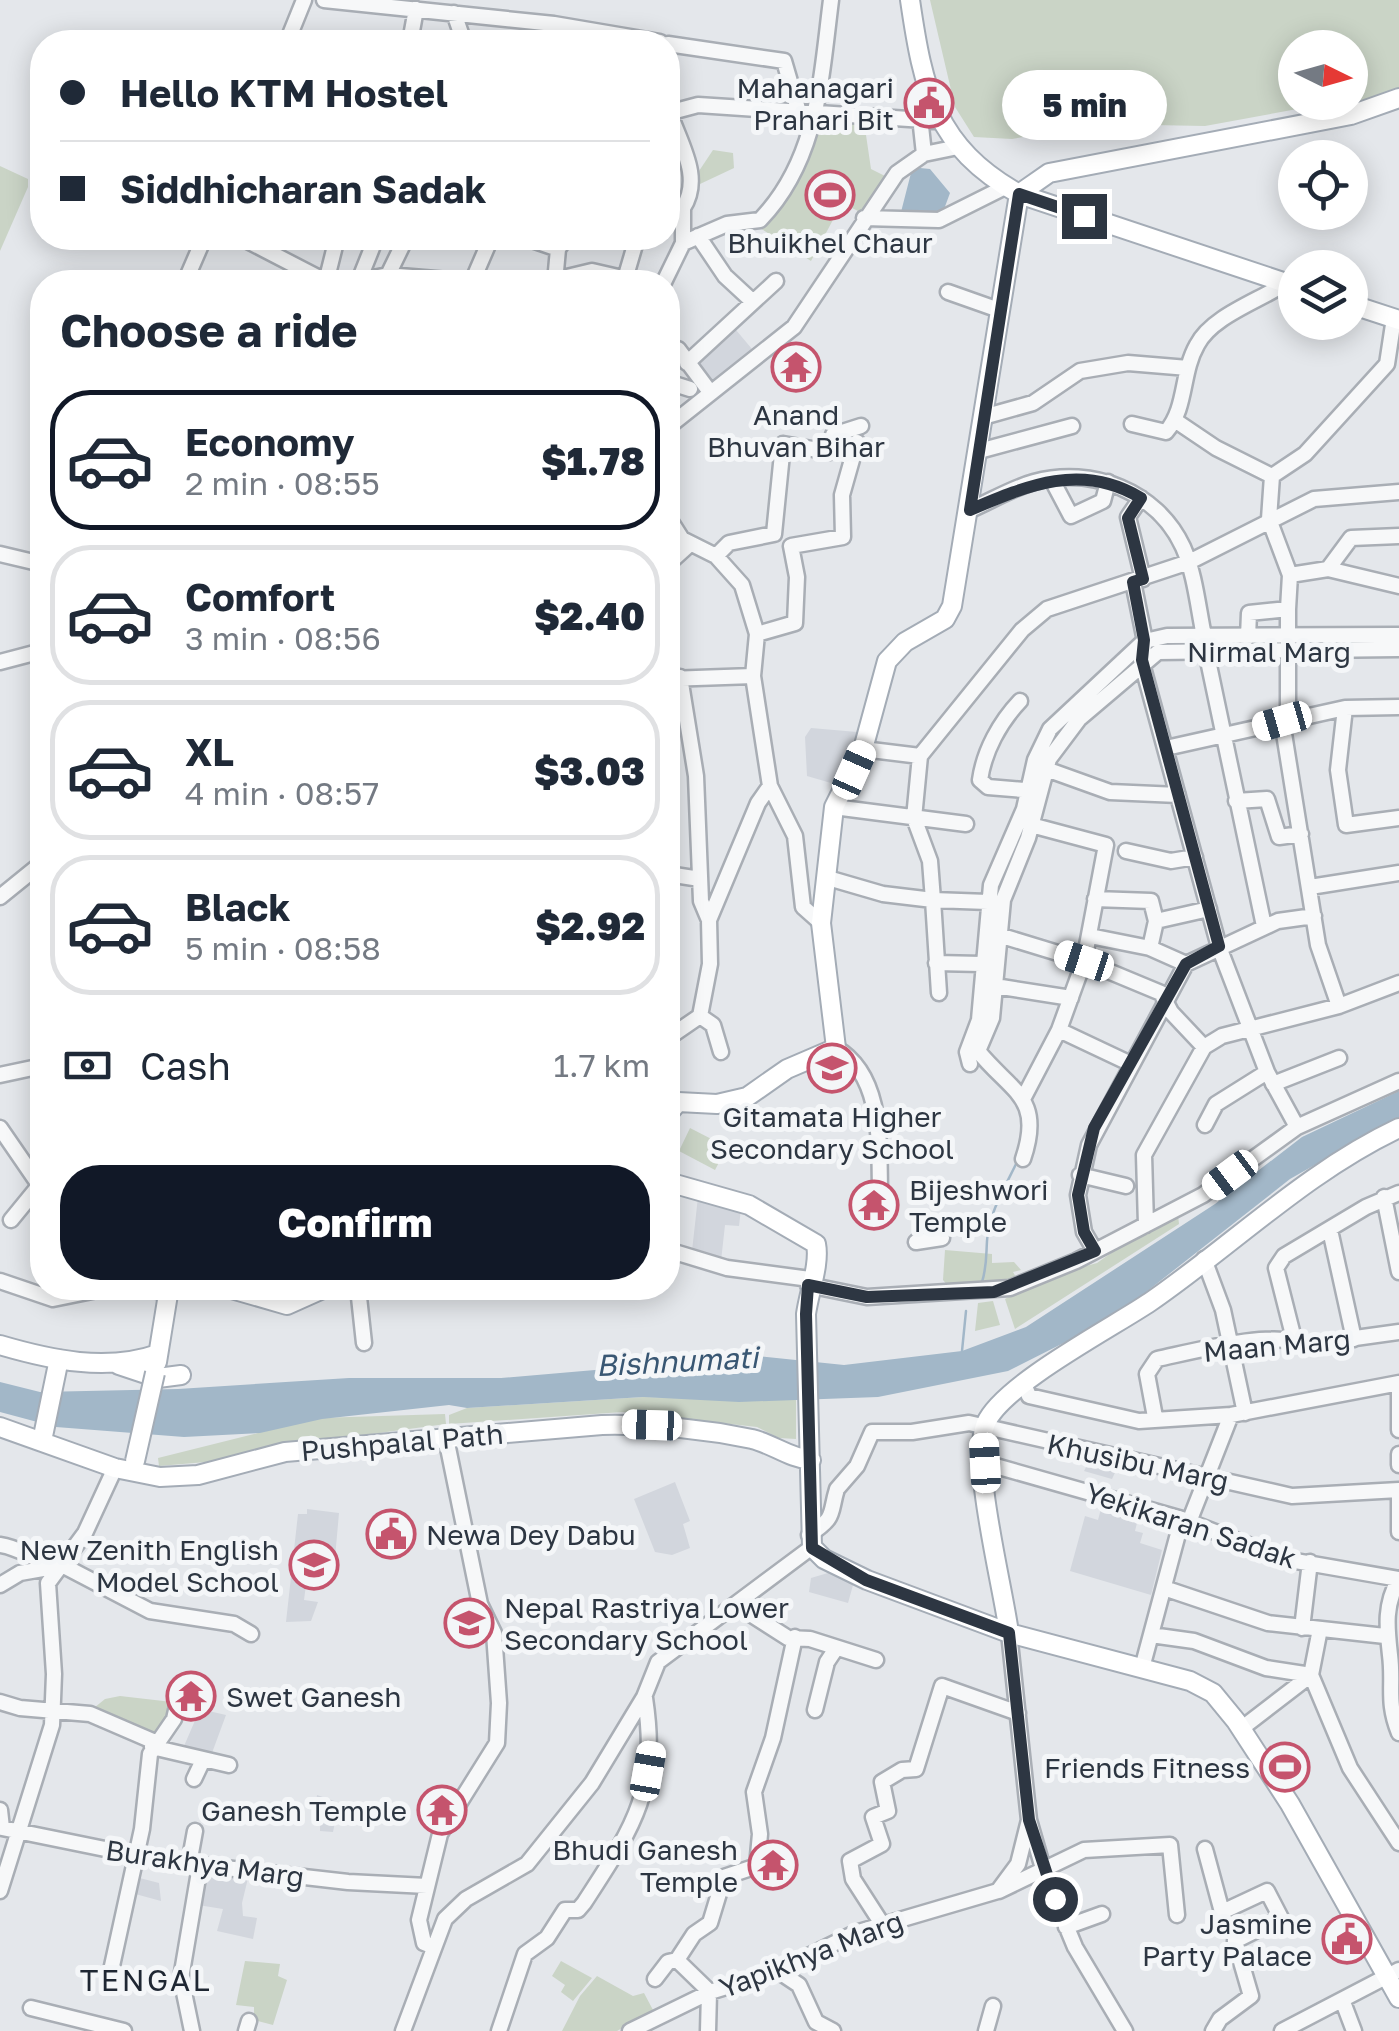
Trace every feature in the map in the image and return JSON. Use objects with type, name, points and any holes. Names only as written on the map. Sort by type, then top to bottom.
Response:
[{"type":"main road","points":[[910,0],[922,78],[939,121],[963,151],[1012,190],[1278,281]]},
{"type":"main road","points":[[1012,190],[1050,173],[1351,115],[1399,98]]},
{"type":"main road","points":[[680,1102],[717,1104],[747,1097],[787,1070],[836,1048],[821,923],[834,806],[863,750],[887,661],[906,642],[945,619],[952,606],[979,451],[1012,190]]},
{"type":"main road","points":[[1368,310],[1397,319]]},
{"type":"main road","points":[[1009,1633],[984,1503],[984,1428],[998,1405],[1153,1300],[1308,1179],[1399,1128]]},
{"type":"main road","points":[[680,1185],[749,1205],[816,1244],[818,1257],[809,1282],[806,1314],[815,1547],[866,1580],[1009,1633],[1190,1681],[1213,1692],[1290,1804],[1393,1973],[1399,1998]]},
{"type":"main road","points":[[128,1468],[157,1363],[166,1300]]},
{"type":"main road","points":[[270,1300],[287,1305],[298,1300]]},
{"type":"main road","points":[[0,1345],[59,1359],[157,1363]]},
{"type":"main road","points":[[43,1438],[59,1359]]},
{"type":"main road","points":[[117,1364],[142,1376],[181,1375]]},
{"type":"main road","name":"Pushpalal Path","points":[[0,1427],[128,1468],[198,1475],[284,1452],[652,1425],[751,1439],[797,1459],[810,1460]]},
{"type":"street","points":[[294,30],[304,0]]},
{"type":"street","points":[[324,0],[573,30]]},
{"type":"street","points":[[683,243],[727,224],[760,220],[804,158],[816,110],[831,0]]},
{"type":"street","points":[[412,30],[416,9]]},
{"type":"street","points":[[454,13],[460,30]]},
{"type":"street","points":[[680,45],[784,61],[798,109]]},
{"type":"street","points":[[680,108],[698,105],[798,109],[939,121]]},
{"type":"street","points":[[920,117],[924,154]]},
{"type":"street","points":[[680,142],[692,185],[680,201]]},
{"type":"street","points":[[680,417],[794,327],[824,288],[888,182],[924,154],[963,151]]},
{"type":"street","points":[[864,218],[938,220],[1012,190]]},
{"type":"street","points":[[680,230],[680,249]]},
{"type":"street","points":[[698,236],[725,276],[751,300]]},
{"type":"street","points":[[279,250],[308,270]]},
{"type":"street","points":[[687,362],[776,280]]},
{"type":"street","points":[[1132,424],[1164,433],[1176,421],[1197,343],[1214,324],[1278,291]]},
{"type":"street","points":[[948,292],[999,310]]},
{"type":"street","points":[[1272,476],[1306,454],[1386,364],[1397,319]]},
{"type":"street","points":[[680,352],[710,392]]},
{"type":"street","points":[[983,417],[1033,403],[1080,371],[1128,364],[1188,368]]},
{"type":"street","points":[[680,386],[690,389]]},
{"type":"street","points":[[1176,421],[1216,448],[1272,476]]},
{"type":"street","points":[[774,534],[783,444],[830,452],[833,434],[861,426]]},
{"type":"street","points":[[979,451],[1072,426]]},
{"type":"street","points":[[791,546],[843,537],[842,495],[857,442]]},
{"type":"street","points":[[1272,476],[1269,519],[1290,576],[1285,720],[1318,945],[1339,1006]]},
{"type":"street","points":[[1052,480],[1071,516],[1103,501],[1108,482]]},
{"type":"street","points":[[970,510],[1035,482],[1090,480],[1108,482],[1141,498],[1173,529],[1189,562],[1264,926]]},
{"type":"street","points":[[939,994],[930,861],[914,818],[920,756],[1036,616],[1189,562],[1314,498],[1399,492]]},
{"type":"street","points":[[1141,498],[1128,518],[1138,580],[1142,651],[1166,748],[1219,946],[1270,1078],[1297,1127]]},
{"type":"street","points":[[680,532],[690,544],[716,556],[742,585],[756,634],[752,676],[770,786],[795,836],[803,907],[821,923]]},
{"type":"street","points":[[756,634],[795,623],[797,577],[791,546],[774,534]]},
{"type":"street","points":[[716,556],[729,543],[744,544],[774,534]]},
{"type":"street","points":[[1328,569],[1351,538],[1399,536]]},
{"type":"street","points":[[680,553],[690,544]]},
{"type":"street","points":[[0,554],[30,561]]},
{"type":"street","points":[[1290,576],[1328,569],[1399,586]]},
{"type":"street","points":[[1248,637],[1250,614],[1288,609]]},
{"type":"street","points":[[970,1064],[967,1052],[979,1020],[982,964],[1032,825],[1035,760],[1050,729],[1142,651],[1248,637],[1286,646],[1399,636]]},
{"type":"street","name":"Nirmal Marg","points":[[1142,651],[1205,644],[1399,648]]},
{"type":"street","points":[[1023,1159],[1030,1128],[1024,1098],[978,1051],[992,1021],[995,986],[988,902],[994,871],[1064,736],[1142,651]]},
{"type":"street","points":[[0,662],[30,654]]},
{"type":"street","points":[[680,678],[752,676]]},
{"type":"street","points":[[1020,701],[1006,715],[982,764],[980,780],[988,787],[1033,791]]},
{"type":"street","points":[[680,705],[696,776],[700,878],[710,920],[710,964],[700,1016],[680,1030]]},
{"type":"street","points":[[1166,748],[1345,708],[1399,707]]},
{"type":"street","points":[[1345,708],[1338,770],[1346,825],[1399,818]]},
{"type":"street","points":[[863,750],[920,756]]},
{"type":"street","points":[[1046,769],[1110,792],[1178,795]]},
{"type":"street","points":[[710,920],[758,804],[770,786]]},
{"type":"street","points":[[1236,801],[1267,799],[1279,837],[1301,834]]},
{"type":"street","points":[[834,806],[966,824]]},
{"type":"street","points":[[1024,1098],[1059,1030],[1084,961],[1106,845],[1032,825]]},
{"type":"street","points":[[1126,851],[1171,861],[1194,857]]},
{"type":"street","points":[[0,897],[30,872]]},
{"type":"street","points":[[1310,887],[1399,873]]},
{"type":"street","points":[[680,876],[700,878]]},
{"type":"street","points":[[828,878],[883,894],[988,902]]},
{"type":"street","points":[[1095,898],[1151,901],[1156,922],[1150,948]]},
{"type":"street","points":[[1156,922],[1209,909]]},
{"type":"street","points":[[1095,1251],[1084,1232],[1080,1175],[1094,1128],[1186,964],[1264,926],[1314,916]]},
{"type":"street","points":[[992,933],[1084,961],[1161,993],[1171,1012],[1204,1046]]},
{"type":"street","points":[[1090,936],[1150,948],[1186,964]]},
{"type":"street","points":[[936,963],[982,964]]},
{"type":"street","points":[[1144,1219],[1144,1154],[1204,1046],[1249,1029],[1339,1006],[1399,983]]},
{"type":"street","points":[[995,986],[1070,998]]},
{"type":"street","points":[[700,1016],[713,1025],[722,1052]]},
{"type":"street","points":[[1059,1030],[1131,1064]]},
{"type":"street","points":[[836,1048],[852,1063],[878,1115],[880,1190]]},
{"type":"street","points":[[1205,1126],[1216,1104],[1270,1078],[1338,1058]]},
{"type":"street","points":[[0,1075],[30,1069]]},
{"type":"street","points":[[680,1254],[727,1268],[867,1297],[994,1292],[1095,1251],[1144,1219],[1203,1195],[1297,1127],[1399,1081]]},
{"type":"street","points":[[0,1128],[30,1173]]},
{"type":"street","points":[[1080,1175],[1126,1186]]},
{"type":"street","points":[[1294,1339],[1276,1268],[1284,1256],[1392,1195],[1399,1272]]},
{"type":"street","points":[[11,1220],[30,1199]]},
{"type":"street","points":[[1330,1230],[1354,1339]]},
{"type":"street","points":[[916,1242],[942,1238]]},
{"type":"street","points":[[1142,1668],[1186,1520],[1238,1414],[1232,1345],[1204,1259]]},
{"type":"street","points":[[0,1281],[30,1291]]},
{"type":"street","points":[[359,1300],[364,1343]]},
{"type":"street","name":"Maan Marg","points":[[1156,1417],[1147,1374],[1157,1360],[1232,1345],[1294,1339],[1306,1345],[1399,1332]]},
{"type":"street","points":[[1024,1384],[1030,1396],[1100,1416],[1139,1421],[1238,1414],[1399,1383],[1399,1430]]},
{"type":"street","name":"Khusibu Marg","points":[[815,1547],[837,1506],[834,1495],[857,1466],[872,1432],[912,1432],[969,1423],[1292,1496],[1398,1498]]},
{"type":"street","points":[[434,1948],[424,1943],[419,1920],[440,1834],[497,1744],[500,1703],[494,1633],[480,1604],[446,1438]]},
{"type":"street","points":[[1399,1454],[1399,1464]]},
{"type":"street","name":"Yekikaran Sadak","points":[[985,1463],[1186,1520],[1284,1559],[1399,1579]]},
{"type":"street","points":[[0,1891],[49,1738],[53,1711],[48,1583],[128,1468]]},
{"type":"street","points":[[1398,1498],[1399,1532]]},
{"type":"street","points":[[0,1545],[20,1548],[43,1564],[60,1564],[76,1576],[150,1611],[234,1624],[251,1634]]},
{"type":"street","points":[[403,2031],[446,1919],[466,1899],[528,1864],[592,1783],[644,1697],[658,1662],[815,1547]]},
{"type":"street","points":[[1302,1628],[1310,1562]]},
{"type":"street","points":[[0,1586],[20,1573],[45,1572],[60,1564]]},
{"type":"street","points":[[1399,1579],[1390,1594],[1385,1636],[1394,1656],[1399,1733]]},
{"type":"street","points":[[1164,1588],[1234,1615],[1302,1628],[1385,1636]]},
{"type":"street","points":[[738,1606],[788,1638],[876,1660]]},
{"type":"street","points":[[1320,1628],[1310,1675],[1350,1768],[1399,1843]]},
{"type":"street","points":[[1009,1633],[1029,1820],[1044,1872],[1066,1927],[1125,2031]]},
{"type":"street","points":[[1151,1636],[1194,1641],[1266,1668],[1310,1675]]},
{"type":"street","points":[[656,1979],[668,1962],[677,1960],[694,1934],[710,1923],[724,1877],[757,1866],[760,1834],[754,1792],[773,1738],[796,1637]]},
{"type":"street","points":[[816,1710],[827,1662],[835,1650]]},
{"type":"street","points":[[1244,1734],[1246,1725],[1310,1675]]},
{"type":"street","points":[[110,1974],[136,1857],[153,1745],[174,1719],[182,1684]]},
{"type":"street","points":[[882,1924],[854,1879],[850,1862],[882,1844],[872,1817],[888,1812],[882,1782],[902,1770],[916,1769],[942,1686],[1018,1713]]},
{"type":"street","points":[[499,2031],[525,1954],[546,1938],[564,1910],[578,1910],[584,1903],[628,1830],[644,1794],[652,1749],[644,1697]]},
{"type":"street","points":[[0,1702],[90,1714],[153,1745],[229,1766]]},
{"type":"street","points":[[194,1779],[203,1760]]},
{"type":"street","points":[[0,1810],[2,1828],[17,1830]]},
{"type":"street","points":[[998,1891],[1018,1864],[1029,1820]]},
{"type":"street","name":"Burakhya Marg","points":[[17,1830],[136,1857],[194,1865],[427,1886]]},
{"type":"street","points":[[192,2031],[181,1978],[195,1830]]},
{"type":"street","name":"Yapikhya Marg","points":[[630,2031],[710,1993],[778,1971],[803,1956],[882,1924],[998,1891],[1084,1850],[1170,1845],[1177,1916]]},
{"type":"street","points":[[1205,1849],[1222,1912],[1267,1891],[1281,1918],[1235,1942],[1251,1996],[1220,2019],[1213,2031]]},
{"type":"street","points":[[1066,1927],[1102,1914]]},
{"type":"street","points":[[677,1960],[710,1993],[708,2031]]},
{"type":"street","points":[[778,1971],[799,1985],[816,2022],[833,2031]]},
{"type":"street","points":[[1282,2031],[1393,1973]]},
{"type":"street","points":[[1343,2002],[1354,2031]]},
{"type":"street","points":[[986,2031],[993,2006]]},
{"type":"street","points":[[30,2008],[124,2031]]},
{"type":"shaded area","points":[[731,324],[757,355],[710,390],[691,364]]},
{"type":"shaded area","points":[[811,728],[857,732],[850,757],[831,783],[807,776],[805,737]]},
{"type":"shaded area","points":[[698,1197],[741,1209],[739,1226],[725,1225],[721,1261],[692,1251]]},
{"type":"shaded area","points":[[1092,1456],[1121,1460],[1112,1479],[1084,1471]]},
{"type":"shaded area","points":[[675,1482],[690,1521],[683,1524],[690,1548],[672,1555],[655,1552],[634,1499]]},
{"type":"shaded area","points":[[1102,1505],[1139,1515],[1135,1531],[1143,1533],[1140,1543],[1162,1550],[1151,1595],[1070,1571],[1085,1516],[1098,1520]]},
{"type":"shaded area","name":"New Zenith English Model School","points":[[307,1509],[339,1513],[334,1569],[308,1570],[304,1600],[318,1602],[311,1621],[286,1622],[298,1514],[307,1514]]},
{"type":"shaded area","points":[[838,1570],[855,1578],[848,1603],[809,1592],[811,1578]]},
{"type":"shaded area","points":[[200,1709],[226,1715],[209,1761],[181,1753]]},
{"type":"shaded area","points":[[317,1795],[346,1805],[343,1822],[335,1822],[333,1832],[320,1831],[320,1825],[314,1824]]},
{"type":"shaded area","points":[[206,1868],[249,1874],[242,1903],[243,1916],[257,1918],[253,1939],[217,1931],[223,1909],[198,1905]]},
{"type":"shaded area","points":[[132,1876],[159,1883],[161,1901],[128,1892]]},
{"type":"green space","points":[[930,0],[1399,0],[1399,92],[1368,102],[1368,30],[1278,30],[1278,113],[1205,126],[1099,124],[1012,139],[974,137],[955,107]]},
{"type":"green space","name":"Bhuikhel Chaur","points":[[824,118],[870,122],[866,135],[871,169],[887,177],[862,213],[842,203],[811,261],[760,228],[802,172],[817,123]]},
{"type":"green space","points":[[713,150],[733,153],[734,168],[700,184],[697,174]]},
{"type":"green space","points":[[0,166],[28,179],[28,187],[0,251]]},
{"type":"green space","points":[[690,1128],[727,1147],[715,1170],[680,1149]]},
{"type":"green space","points":[[1177,1206],[1179,1224],[1015,1329],[1005,1299],[1046,1277],[1097,1263]]},
{"type":"green space","points":[[945,1250],[992,1254],[992,1263],[1014,1262],[1021,1270],[1013,1272],[1017,1279],[948,1286],[943,1280]]},
{"type":"green space","points":[[993,1301],[1000,1325],[975,1331],[978,1303]]},
{"type":"green space","points":[[643,1397],[796,1400],[796,1439],[779,1438],[757,1427],[623,1412],[449,1424],[449,1415],[467,1408]]},
{"type":"green space","points":[[445,1414],[446,1424],[282,1446],[241,1459],[159,1466],[158,1458],[318,1418]]},
{"type":"green space","points":[[120,1696],[172,1702],[161,1728],[146,1736],[89,1712],[105,1699]]},
{"type":"green space","points":[[245,1961],[280,1964],[278,1976],[287,1980],[273,2025],[254,2020],[254,2007],[236,2005]]},
{"type":"green space","points":[[561,1961],[592,1978],[573,2001],[561,1992],[565,1985],[552,1976]]},
{"type":"green space","points":[[597,1976],[633,1996],[644,1993],[653,2010],[617,2031],[562,2031],[580,1996]]},
{"type":"water","points":[[920,168],[930,169],[950,193],[943,212],[931,218],[901,212],[911,173]]},
{"type":"water","points":[[1399,1091],[1399,1117],[1290,1179],[1113,1318],[1008,1371],[878,1397],[739,1402],[643,1397],[467,1408],[449,1405],[322,1419],[260,1433],[184,1437],[56,1427],[0,1412],[0,1382],[40,1392],[178,1389],[349,1378],[501,1378],[757,1356],[844,1365],[962,1351],[1026,1327],[1215,1204],[1302,1137]]},
{"type":"waterway","points":[[1151,647],[1198,645]]},
{"type":"waterway","points":[[1055,736],[1066,723]]},
{"type":"waterway","points":[[977,1063],[1017,1103]]},
{"type":"waterway","points":[[982,1282],[991,1221],[1017,1162]]},
{"type":"waterway","points":[[962,1351],[966,1311]]},
{"type":"place","name":"Mahanagari Prahari Bit","points":[[929,103]]},
{"type":"place","name":"Bhuikhel Chaur","points":[[830,195]]},
{"type":"place","name":"Anand Bhuvan Bihar","points":[[796,367]]},
{"type":"place","name":"Gitamata Higher Secondary School","points":[[832,1068]]},
{"type":"place","name":"Bijeshwori Temple","points":[[874,1205]]},
{"type":"place","name":"Newa Dey Dabu","points":[[391,1534]]},
{"type":"place","name":"New Zenith English Model School","points":[[314,1565]]},
{"type":"place","name":"Nepal Rastriya Lower Secondary School","points":[[469,1623]]},
{"type":"place","name":"Swet Ganesh","points":[[191,1696]]},
{"type":"place","name":"Friends Fitness","points":[[1285,1767]]},
{"type":"place","name":"Ganesh Temple","points":[[442,1810]]},
{"type":"place","name":"Bhudi Ganesh Temple","points":[[773,1865]]},
{"type":"place","name":"Jasmine Party Palace","points":[[1347,1939]]},
{"type":"district","name":"TENGAL","points":[[146,1980]]},
{"type":"route","points":[[1055,1899],[1029,1820],[1009,1633],[932,1600],[866,1580],[812,1548],[812,1429],[806,1314],[808,1285],[867,1297],[994,1292],[1095,1251],[1084,1232],[1078,1195],[1094,1128],[1186,964],[1219,946],[1142,660],[1144,640],[1133,582],[1143,579],[1128,518],[1141,498],[1108,482],[1052,480],[1035,482],[970,510],[1019,194],[1084,216]]},
{"type":"water label","name":"Bishnumati","points":[[677,1361]]}]
